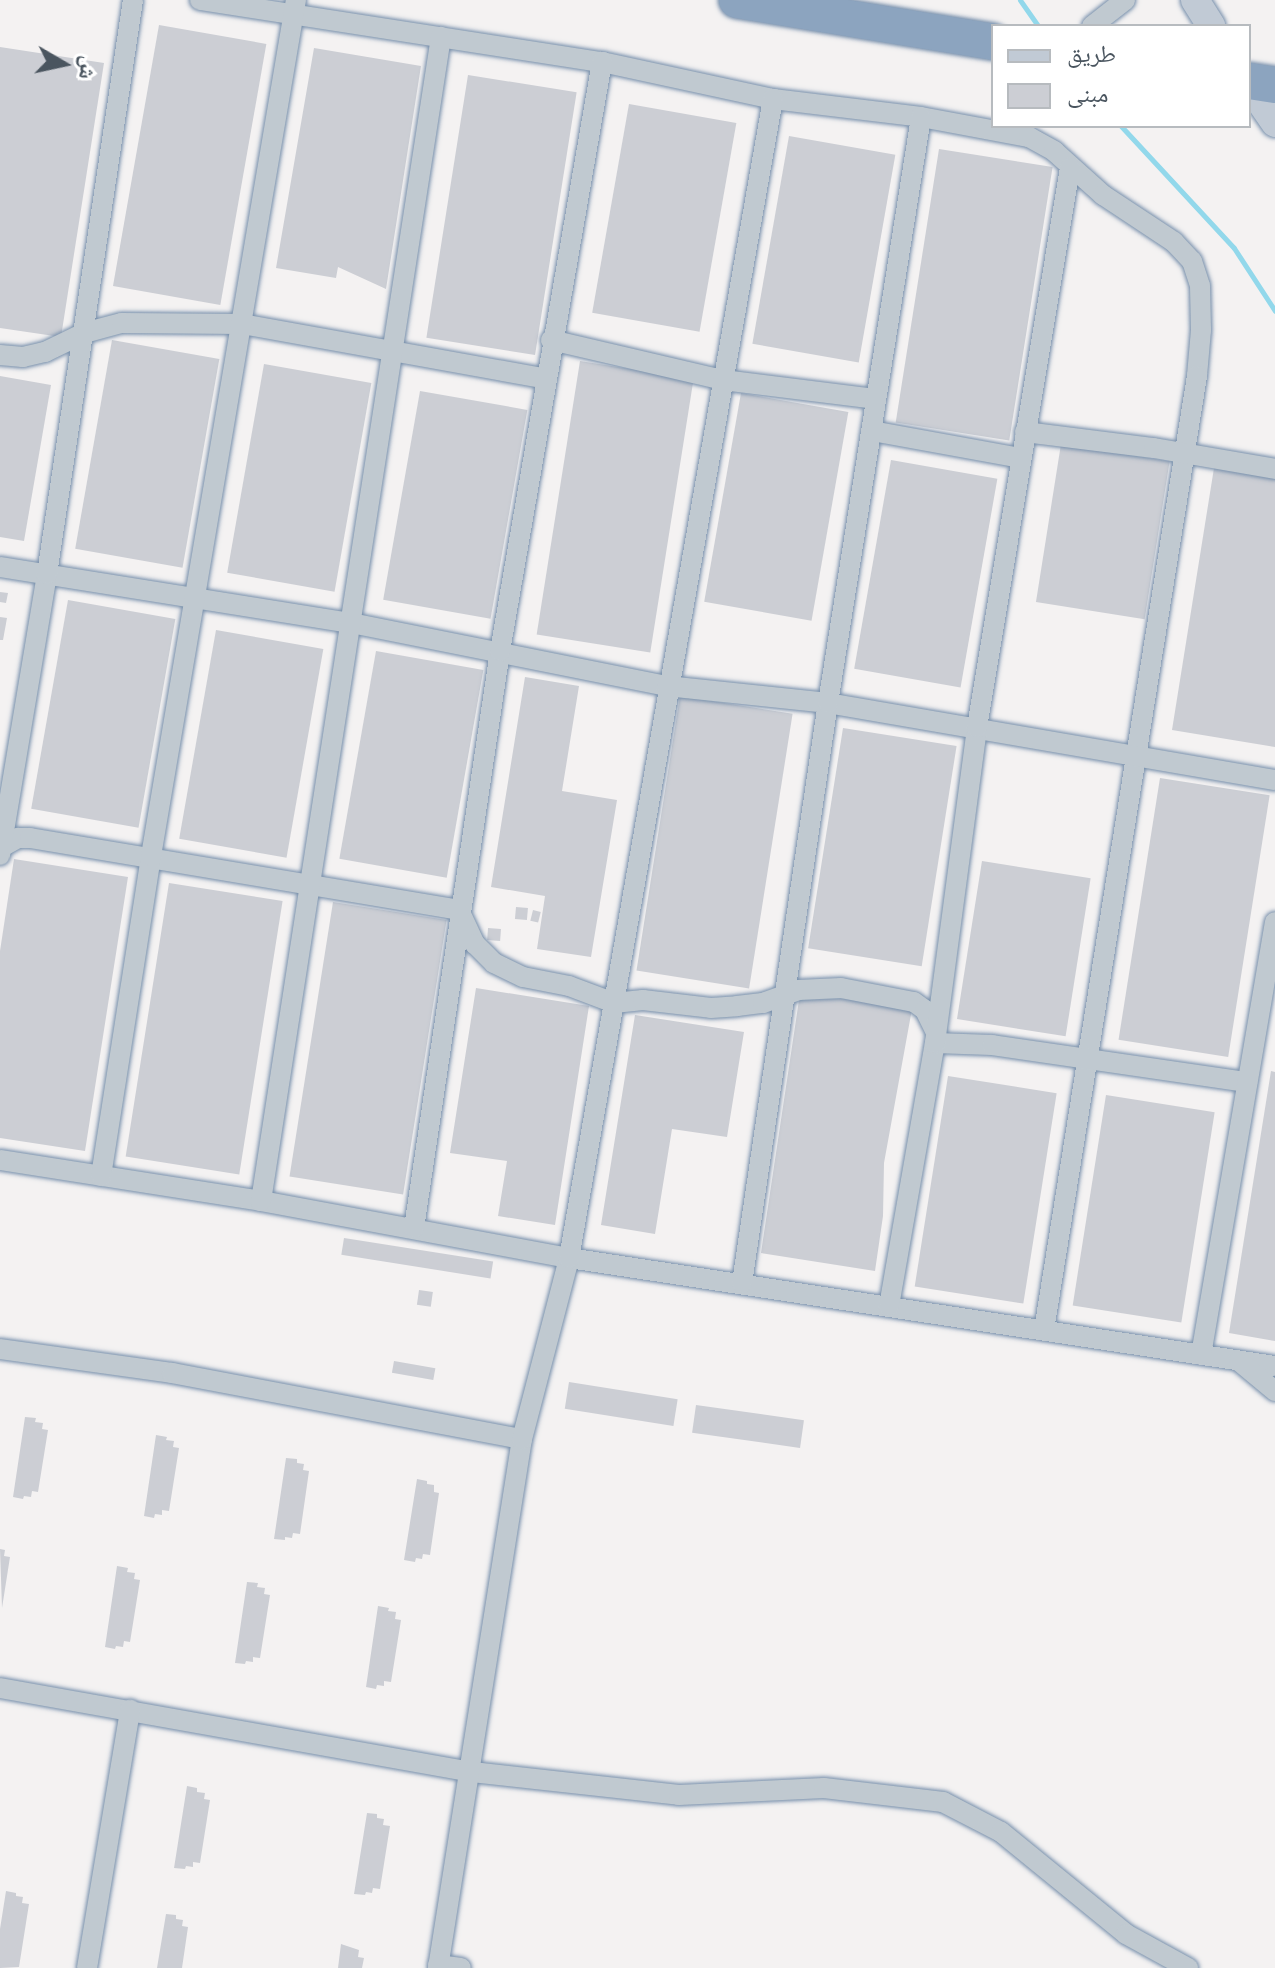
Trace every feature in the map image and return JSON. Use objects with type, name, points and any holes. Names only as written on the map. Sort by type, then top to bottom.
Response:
[{"type":"highway","points":[[737,0],[779,4],[991,42]]},
{"type":"highway","points":[[1251,83],[1275,85]]},
{"type":"street","points":[[0,850],[47,574],[133,0]]},
{"type":"street","points":[[200,0],[294,7],[441,37],[602,62],[773,99],[921,117],[1029,137],[1054,151],[1103,195],[1174,242],[1192,261],[1200,286],[1201,330],[1185,453],[1044,1330]]},
{"type":"street","points":[[1095,24],[1125,0]]},
{"type":"street","points":[[1195,0],[1210,24]]},
{"type":"street","points":[[101,1176],[151,856],[294,7]]},
{"type":"street","points":[[261,1201],[441,37]]},
{"type":"street","points":[[414,1228],[500,651],[551,340],[602,62]]},
{"type":"street","points":[[1251,86],[1275,123]]},
{"type":"street","points":[[461,1968],[438,1967],[472,1772],[522,1439],[569,1258],[667,686],[773,99]]},
{"type":"street","points":[[742,1283],[828,703],[921,117]]},
{"type":"street","points":[[889,1306],[936,1038],[977,727],[1070,168]]},
{"type":"street","points":[[0,355],[23,357],[45,352],[84,333],[122,323],[242,324],[547,379]]},
{"type":"street","points":[[551,340],[723,380],[875,399]]},
{"type":"street","points":[[872,431],[1021,458]]},
{"type":"street","points":[[1025,432],[1185,453],[1275,469]]},
{"type":"street","points":[[0,567],[351,623],[667,686],[828,703],[1275,780]]},
{"type":"street","points":[[0,850],[18,838],[30,838],[459,910]]},
{"type":"street","points":[[459,910],[475,944],[494,963],[523,977],[569,986],[614,1003],[643,1000],[711,1008],[786,997],[821,987],[898,996],[925,1010],[936,1038]]},
{"type":"street","points":[[1201,1355],[1247,1082],[1265,1048],[1275,922]]},
{"type":"street","points":[[936,1038],[1247,1082]]},
{"type":"street","points":[[0,1160],[261,1201],[569,1258],[1275,1366]]},
{"type":"street","points":[[0,1349],[172,1373],[522,1439]]},
{"type":"street","points":[[1239,1361],[1275,1391]]},
{"type":"street","points":[[0,1688],[472,1772],[679,1795],[812,1788],[943,1802],[1001,1832],[1126,1934],[1188,1968]]},
{"type":"street","points":[[87,1968],[130,1710]]},
{"type":"building","points":[[159,25],[266,44],[220,305],[113,286]]},
{"type":"building","points":[[0,47],[104,63],[61,337],[0,328]]},
{"type":"building","points":[[314,48],[421,66],[386,289],[338,267],[336,278],[276,268]]},
{"type":"building","points":[[468,75],[577,92],[535,355],[426,338]]},
{"type":"building","points":[[629,104],[736,123],[700,332],[592,313]]},
{"type":"building","points":[[789,136],[895,155],[859,363],[752,344]]},
{"type":"building","points":[[939,149],[1053,167],[1009,441],[896,423]]},
{"type":"building","points":[[112,340],[219,359],[183,568],[75,549]]},
{"type":"building","points":[[580,361],[694,379],[650,653],[537,635]]},
{"type":"building","points":[[264,364],[371,383],[335,592],[227,573]]},
{"type":"building","points":[[0,376],[51,385],[24,541],[0,537]]},
{"type":"building","points":[[420,391],[527,410],[491,619],[383,600]]},
{"type":"building","points":[[741,393],[848,412],[812,621],[704,602]]},
{"type":"building","points":[[1061,444],[1170,461],[1145,619],[1036,602]]},
{"type":"building","points":[[891,460],[997,479],[961,688],[854,669]]},
{"type":"building","points":[[1214,468],[1275,478],[1275,747],[1172,730]]},
{"type":"building","points":[[0,592],[8,593],[6,603],[0,602]]},
{"type":"building","points":[[68,600],[175,619],[139,828],[31,809]]},
{"type":"building","points":[[0,617],[7,618],[3,640],[0,640]]},
{"type":"building","points":[[216,630],[323,649],[287,858],[179,839]]},
{"type":"building","points":[[376,651],[483,670],[447,878],[339,859]]},
{"type":"building","points":[[525,677],[579,686],[562,791],[617,800],[591,957],[537,949],[545,896],[491,887]]},
{"type":"building","points":[[680,696],[793,714],[749,988],[637,971]]},
{"type":"building","points":[[843,728],[957,746],[922,966],[808,948]]},
{"type":"building","points":[[1160,778],[1270,795],[1228,1057],[1119,1040]]},
{"type":"building","points":[[14,859],[128,877],[85,1151],[0,1138],[0,951]]},
{"type":"building","points":[[982,861],[1091,878],[1066,1036],[957,1019]]},
{"type":"building","points":[[169,883],[283,901],[239,1175],[126,1157]]},
{"type":"building","points":[[333,902],[447,920],[403,1195],[290,1177]]},
{"type":"building","points":[[516,907],[528,908],[527,920],[515,919]]},
{"type":"building","points":[[533,910],[541,912],[538,923],[530,921]]},
{"type":"building","points":[[488,928],[501,929],[500,941],[487,940]]},
{"type":"building","points":[[476,988],[589,1006],[555,1225],[498,1216],[507,1161],[450,1153]]},
{"type":"building","points":[[858,998],[912,1009],[884,1163],[883,1216],[875,1271],[761,1253],[799,1000]]},
{"type":"building","points":[[635,1015],[744,1032],[727,1137],[672,1129],[655,1234],[601,1225]]},
{"type":"building","points":[[1271,1071],[1275,1072],[1275,1341],[1229,1333]]},
{"type":"building","points":[[948,1076],[1057,1093],[1023,1304],[915,1286]]},
{"type":"building","points":[[1106,1095],[1215,1112],[1181,1323],[1073,1305]]},
{"type":"building","points":[[344,1238],[493,1262],[490,1278],[341,1255]]},
{"type":"building","points":[[419,1290],[433,1292],[431,1307],[417,1305]]},
{"type":"building","points":[[394,1361],[435,1368],[433,1380],[392,1373]]},
{"type":"building","points":[[569,1382],[678,1399],[673,1426],[565,1409]]},
{"type":"building","points":[[696,1405],[804,1420],[800,1448],[692,1433]]},
{"type":"building","points":[[25,1417],[36,1418],[35,1422],[43,1423],[42,1429],[48,1430],[38,1492],[32,1491],[31,1497],[24,1496],[23,1499],[13,1497]]},
{"type":"building","points":[[156,1435],[167,1437],[166,1440],[174,1441],[173,1447],[179,1448],[169,1511],[162,1510],[162,1515],[155,1514],[154,1518],[144,1516]]},
{"type":"building","points":[[286,1458],[297,1459],[297,1463],[304,1464],[303,1470],[309,1471],[300,1534],[293,1533],[292,1538],[285,1537],[285,1540],[274,1539]]},
{"type":"building","points":[[417,1479],[434,1485],[434,1492],[439,1493],[430,1555],[423,1554],[422,1559],[416,1558],[415,1562],[404,1560]]},
{"type":"building","points":[[0,1549],[5,1550],[4,1556],[10,1557],[2,1608]]},
{"type":"building","points":[[117,1566],[128,1568],[127,1572],[135,1573],[134,1579],[140,1580],[130,1642],[124,1641],[123,1647],[116,1646],[115,1649],[105,1647]]},
{"type":"building","points":[[247,1582],[258,1583],[257,1587],[265,1588],[264,1594],[270,1595],[260,1658],[253,1657],[253,1662],[246,1661],[245,1664],[235,1663]]},
{"type":"building","points":[[378,1606],[396,1612],[395,1619],[401,1620],[391,1682],[384,1681],[384,1686],[377,1685],[376,1689],[366,1687]]},
{"type":"building","points":[[187,1786],[197,1788],[197,1792],[205,1793],[204,1799],[210,1800],[200,1863],[193,1862],[193,1867],[186,1866],[185,1869],[174,1868]]},
{"type":"building","points":[[367,1813],[377,1814],[377,1818],[384,1819],[383,1825],[390,1826],[380,1889],[373,1888],[372,1893],[366,1892],[365,1895],[354,1894]]},
{"type":"building","points":[[6,1891],[16,1893],[16,1896],[23,1897],[22,1903],[29,1904],[19,1967],[0,1968],[0,1929]]},
{"type":"building","points":[[166,1914],[176,1915],[176,1919],[183,1920],[182,1926],[188,1927],[182,1968],[157,1968]]},
{"type":"building","points":[[341,1944],[359,1950],[358,1957],[364,1958],[362,1968],[338,1968]]},
{"type":"waterway","points":[[1020,0],[1037,24]]},
{"type":"waterway","points":[[1123,128],[1234,248],[1275,311]]}]
